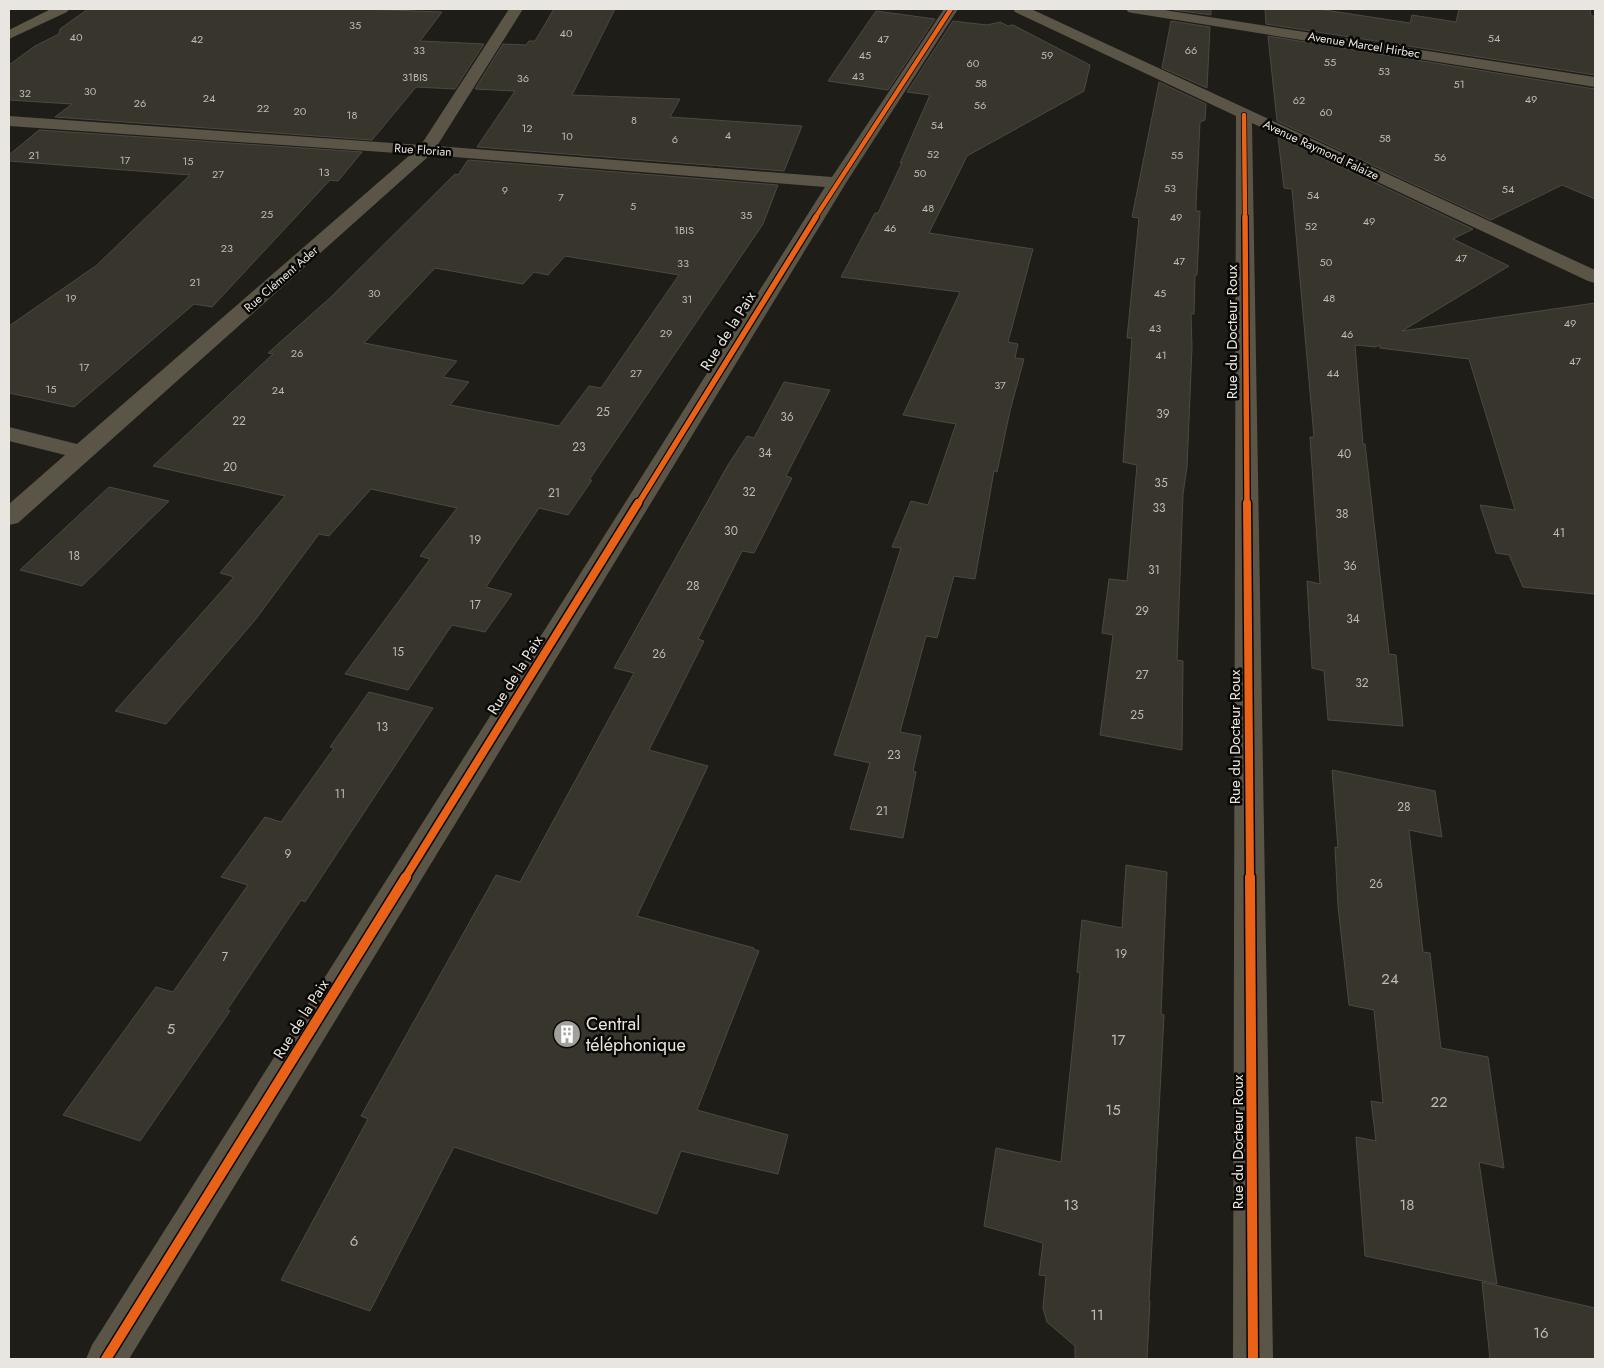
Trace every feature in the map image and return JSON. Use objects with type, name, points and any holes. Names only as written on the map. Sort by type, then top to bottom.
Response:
[{"type":"main road","points":[[9,35],[62,9]]},
{"type":"street","name":"Rue Clément Ader","points":[[9,518],[426,150],[516,9]]},
{"type":"street","name":"Rue de la Paix","points":[[106,1359],[837,183],[951,9]]},
{"type":"street","name":"Avenue Raymond Falaize","points":[[1020,9],[1595,277]]},
{"type":"street","name":"Avenue Marcel Hirbec","points":[[1132,9],[1595,82]]},
{"type":"street","name":"Rue du Docteur Roux","points":[[1244,115],[1253,1359]]},
{"type":"street","name":"Rue Florian","points":[[9,121],[426,150],[837,183]]},
{"type":"street","points":[[9,434],[83,453]]},
{"type":"building","points":[[88,9],[361,9],[442,12],[420,41],[484,44],[455,89],[416,87],[372,140],[55,117],[72,104],[9,100],[9,65],[35,46],[59,34],[60,29]]},
{"type":"building","points":[[554,9],[615,9],[572,95],[680,99],[670,117],[802,126],[784,171],[477,147],[515,91],[475,89],[503,44],[526,45],[529,41],[535,41]]},
{"type":"building","points":[[1211,9],[1211,15],[1174,10]]},
{"type":"building","points":[[1265,9],[1318,9],[1410,23],[1412,15],[1456,22],[1459,9],[1590,9],[1591,16],[1595,16],[1595,75],[1266,24]]},
{"type":"building","points":[[876,11],[935,19],[888,90],[828,81]]},
{"type":"building","points":[[953,21],[987,25],[1000,22],[1008,26],[1013,25],[1090,65],[1084,91],[967,156],[929,233],[1033,249],[1008,342],[1018,344],[1015,358],[1024,359],[1010,411],[997,472],[994,471],[975,579],[954,576],[937,638],[926,636],[900,732],[921,736],[913,771],[916,772],[903,838],[850,829],[870,763],[834,755],[901,548],[892,547],[911,501],[928,505],[956,424],[903,415],[960,292],[841,277],[875,213],[878,213],[902,163],[900,163],[930,95],[907,92]]},
{"type":"building","points":[[1171,21],[1210,27],[1207,88],[1162,68]]},
{"type":"building","points":[[1268,36],[1595,89],[1595,199],[1562,185],[1491,220],[1277,121]]},
{"type":"building","points":[[1159,82],[1206,104],[1205,120],[1200,122],[1196,211],[1200,211],[1194,314],[1191,314],[1192,347],[1187,467],[1183,494],[1177,660],[1183,661],[1182,750],[1100,735],[1113,635],[1102,633],[1109,579],[1127,581],[1137,465],[1123,462],[1132,338],[1127,338],[1139,218],[1132,217]]},
{"type":"building","points":[[39,130],[362,152],[338,181],[330,180],[212,307],[194,304],[74,407],[9,393],[9,326],[97,265],[190,175],[9,161],[9,155]]},
{"type":"building","points":[[1278,137],[1473,229],[1453,239],[1509,266],[1402,331],[1595,303],[1595,594],[1523,587],[1509,555],[1496,553],[1480,505],[1515,510],[1469,359],[1380,348],[1380,345],[1376,347],[1355,345],[1363,444],[1365,444],[1389,654],[1396,655],[1403,726],[1328,720],[1324,671],[1312,668],[1307,581],[1320,584],[1310,437],[1314,437],[1292,189],[1284,188]]},
{"type":"building","points":[[468,160],[778,185],[763,224],[589,480],[592,480],[568,515],[539,508],[486,587],[512,594],[485,632],[452,625],[408,690],[345,674],[430,559],[420,556],[457,508],[371,489],[329,536],[319,534],[255,620],[166,724],[115,711],[234,577],[220,573],[285,496],[153,466],[273,354],[268,353],[331,297],[455,174],[458,175]],"holes":[[[565,256],[679,275],[601,388],[589,386],[559,426],[450,405],[469,382],[443,377],[457,361],[364,343],[435,268],[523,284],[534,272],[548,275]]]},
{"type":"building","points":[[784,382],[830,390],[786,476],[792,478],[754,553],[742,551],[698,639],[704,641],[649,750],[708,766],[637,916],[754,948],[759,951],[697,1110],[788,1135],[778,1174],[681,1151],[657,1214],[454,1147],[370,1311],[281,1280],[368,1119],[361,1116],[496,875],[520,882],[634,673],[614,668],[728,465],[747,436],[754,438]]},
{"type":"building","points":[[109,487],[169,501],[82,586],[20,570]]},
{"type":"building","points":[[369,692],[433,708],[305,902],[301,900],[227,1010],[230,1011],[140,1141],[63,1115],[156,987],[173,992],[248,885],[221,877],[265,817],[281,822],[334,748],[330,747]]},
{"type":"building","points":[[1332,770],[1435,791],[1442,837],[1409,830],[1423,952],[1430,953],[1441,1048],[1488,1057],[1504,1168],[1479,1162],[1497,1284],[1365,1256],[1356,1137],[1376,1141],[1371,1101],[1383,1103],[1374,1010],[1349,1005],[1338,906],[1335,847],[1338,848]]},
{"type":"building","points":[[1126,865],[1167,872],[1161,1014],[1164,1015],[1147,1359],[1075,1359],[1075,1346],[1047,1322],[1043,1308],[1046,1276],[1039,1275],[1043,1243],[984,1226],[996,1148],[1061,1162],[1080,973],[1077,972],[1082,920],[1122,928]]},
{"type":"building","points":[[1482,1282],[1595,1308],[1595,1359],[1490,1359]]},
{"type":"cycle path","points":[[106,1359],[837,183],[951,9]]},
{"type":"cycle path","points":[[1244,115],[1253,1359]]},
{"type":"place","name":"Central téléphonique","points":[[567,1034]]}]
